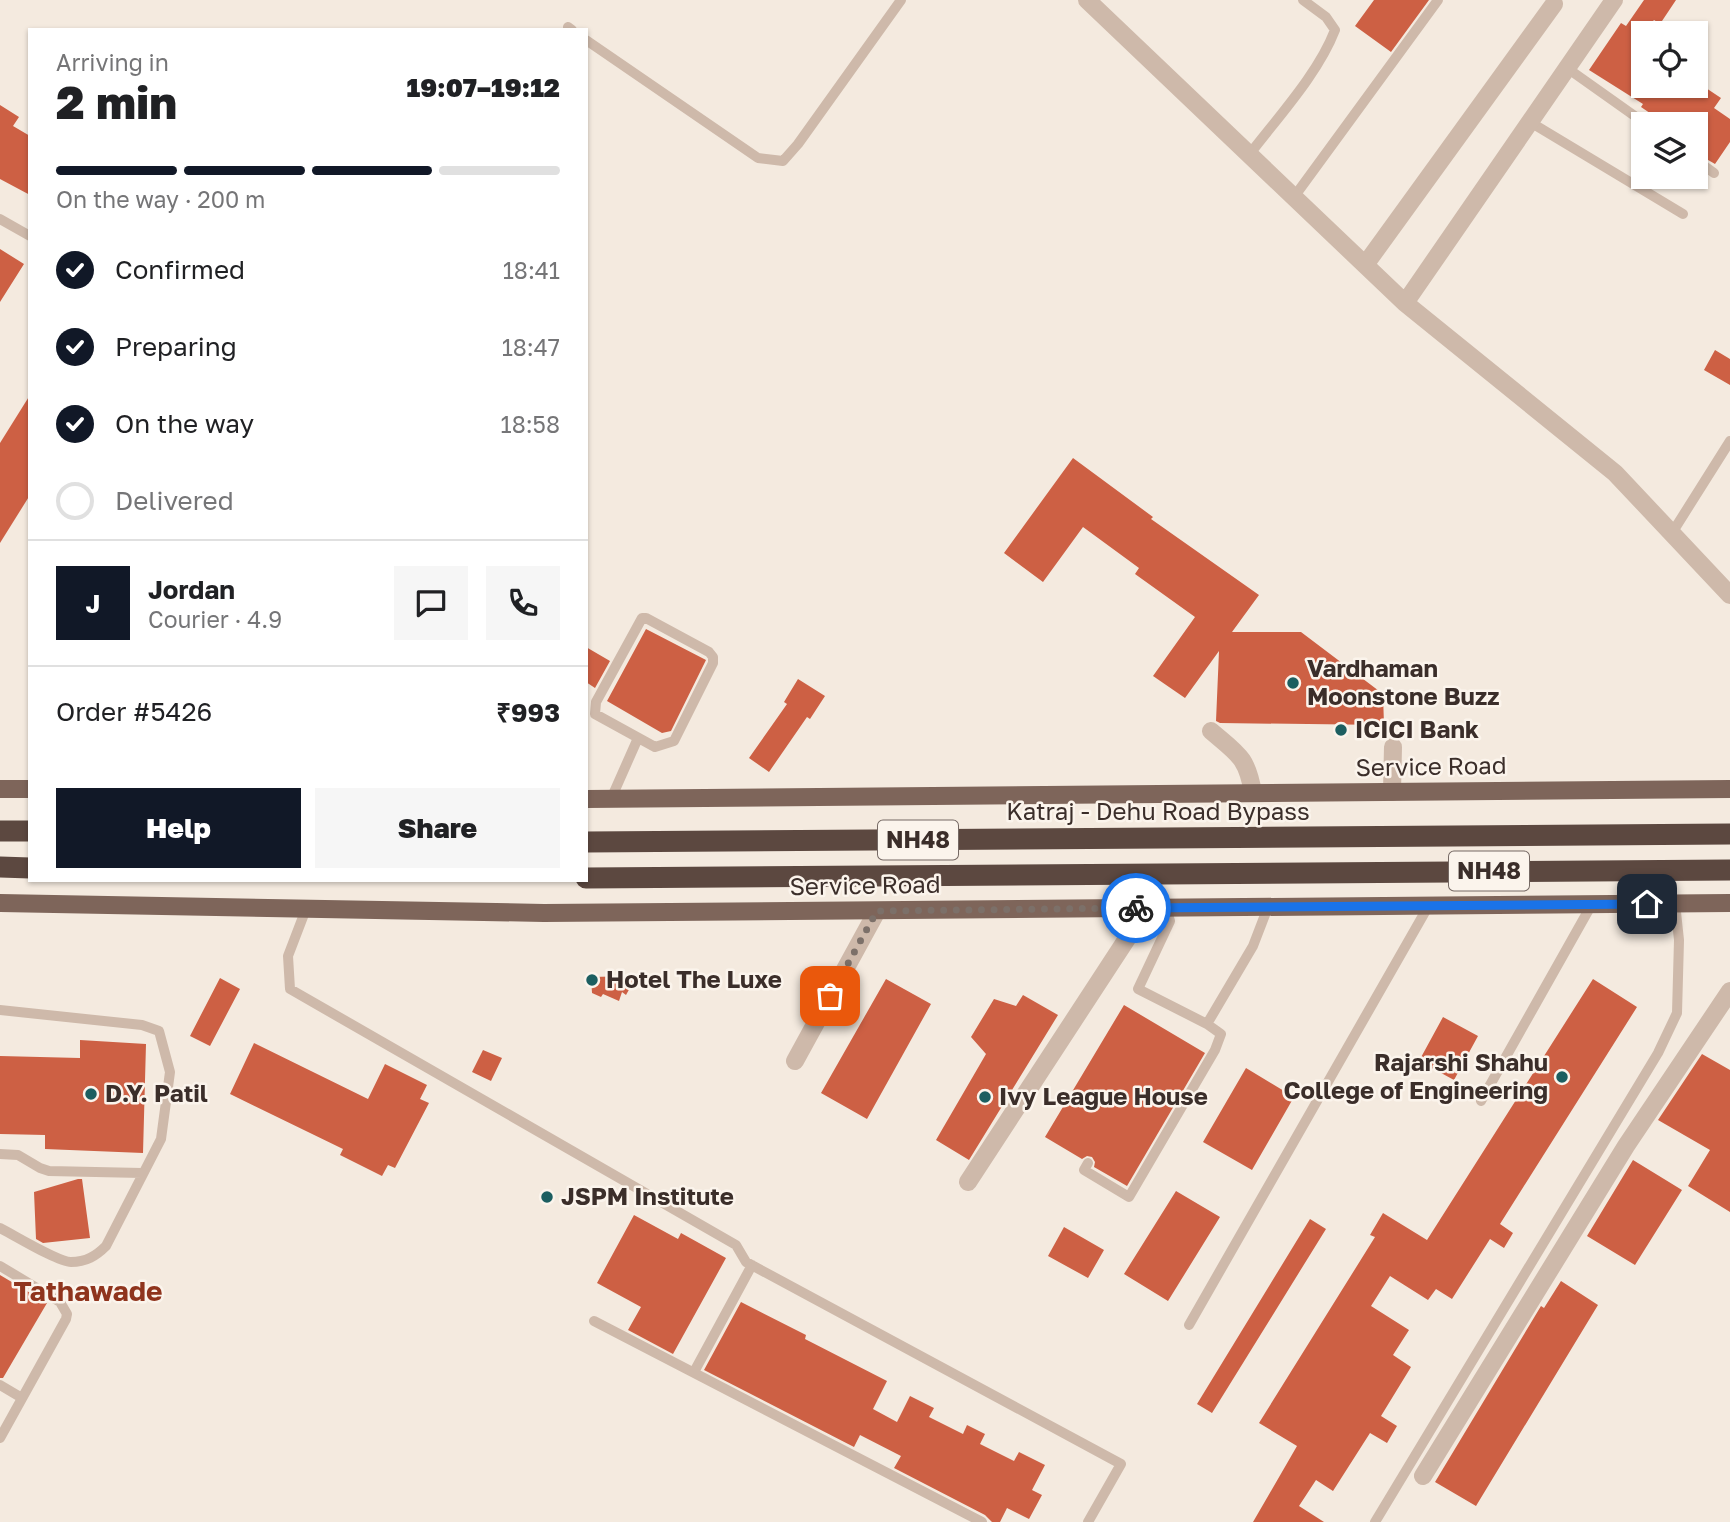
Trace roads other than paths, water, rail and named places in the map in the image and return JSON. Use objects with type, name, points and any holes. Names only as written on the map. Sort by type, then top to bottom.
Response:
[{"type":"highway","points":[[0,831],[28,831]]},
{"type":"highway","name":"Katraj - Dehu Road Bypass","points":[[588,842],[1730,834]]},
{"type":"highway","points":[[0,867],[28,868]]},
{"type":"highway","name":"NH48","points":[[588,878],[1730,870]]},
{"type":"main road","points":[[0,789],[28,789]]},
{"type":"main road","name":"Service Road","points":[[588,799],[1730,789]]},
{"type":"main road","name":"Service Road","points":[[0,903],[544,913],[1730,903]]},
{"type":"street","points":[[1087,0],[1405,303],[1615,473],[1730,595]]},
{"type":"street","points":[[1405,303],[1614,0]]},
{"type":"street","points":[[1365,265],[1554,4]]},
{"type":"street","points":[[1211,732],[1244,761],[1249,770],[1253,793]]},
{"type":"street","points":[[1392,792],[1393,747]]},
{"type":"street","points":[[968,1182],[1147,908]]},
{"type":"street","points":[[795,1061],[877,911]]},
{"type":"street","points":[[1423,1476],[1626,1146],[1730,991]]},
{"type":"lane","points":[[588,41],[758,158],[783,161],[901,0]]},
{"type":"lane","points":[[1249,155],[1331,42],[1335,30],[1326,17],[1303,0]]},
{"type":"lane","points":[[1294,197],[1438,0]]},
{"type":"lane","points":[[1567,68],[1631,113]]},
{"type":"lane","points":[[1530,122],[1683,214]]},
{"type":"lane","points":[[1708,168],[1714,173]]},
{"type":"lane","points":[[0,219],[28,235]]},
{"type":"lane","points":[[1672,534],[1730,441]]},
{"type":"lane","points":[[642,618],[646,618],[709,652],[713,663],[674,741],[655,747],[638,738],[595,714],[595,709],[596,702],[642,618]]},
{"type":"lane","points":[[611,799],[638,738]]},
{"type":"lane","points":[[1481,1101],[1592,904]]},
{"type":"lane","points":[[1375,1522],[1658,1053],[1677,1013],[1679,940],[1675,904]]},
{"type":"lane","points":[[1189,1325],[1429,905]]},
{"type":"lane","points":[[1207,1024],[1252,946],[1268,907]]},
{"type":"lane","points":[[1088,1163],[1084,1170],[1129,1197],[1215,1049],[1221,1034],[1207,1024],[1138,989],[1170,921],[1166,908]]},
{"type":"lane","points":[[306,909],[288,956],[290,989],[736,1245],[746,1262],[1121,1464],[1088,1522]]},
{"type":"lane","points":[[0,1010],[142,1026],[159,1031],[170,1072],[161,1139],[106,1246],[84,1261],[68,1262],[0,1228]]},
{"type":"lane","points":[[0,1154],[18,1154],[49,1171],[142,1173]]},
{"type":"lane","points":[[694,1372],[752,1265]]},
{"type":"lane","points":[[0,1266],[61,1302],[67,1314],[0,1438]]},
{"type":"lane","points":[[594,1321],[982,1522]]},
{"type":"lane","points":[[0,1385],[22,1398]]},
{"type":"place","name":"Vardhaman Moonstone Buzz","points":[[1293,683]]},
{"type":"place","name":"ICICI Bank","points":[[1341,730]]},
{"type":"place","name":"Hotel The Luxe","points":[[592,980]]},
{"type":"place","name":"Rajarshi Shahu College of Engineering","points":[[1562,1077]]},
{"type":"place","name":"D.Y. Patil","points":[[91,1094]]},
{"type":"place","name":"Ivy League House","points":[[985,1097]]},
{"type":"place","name":"JSPM Institute","points":[[547,1197]]},
{"type":"district","name":"Tathawade","points":[[88,1291]]}]
